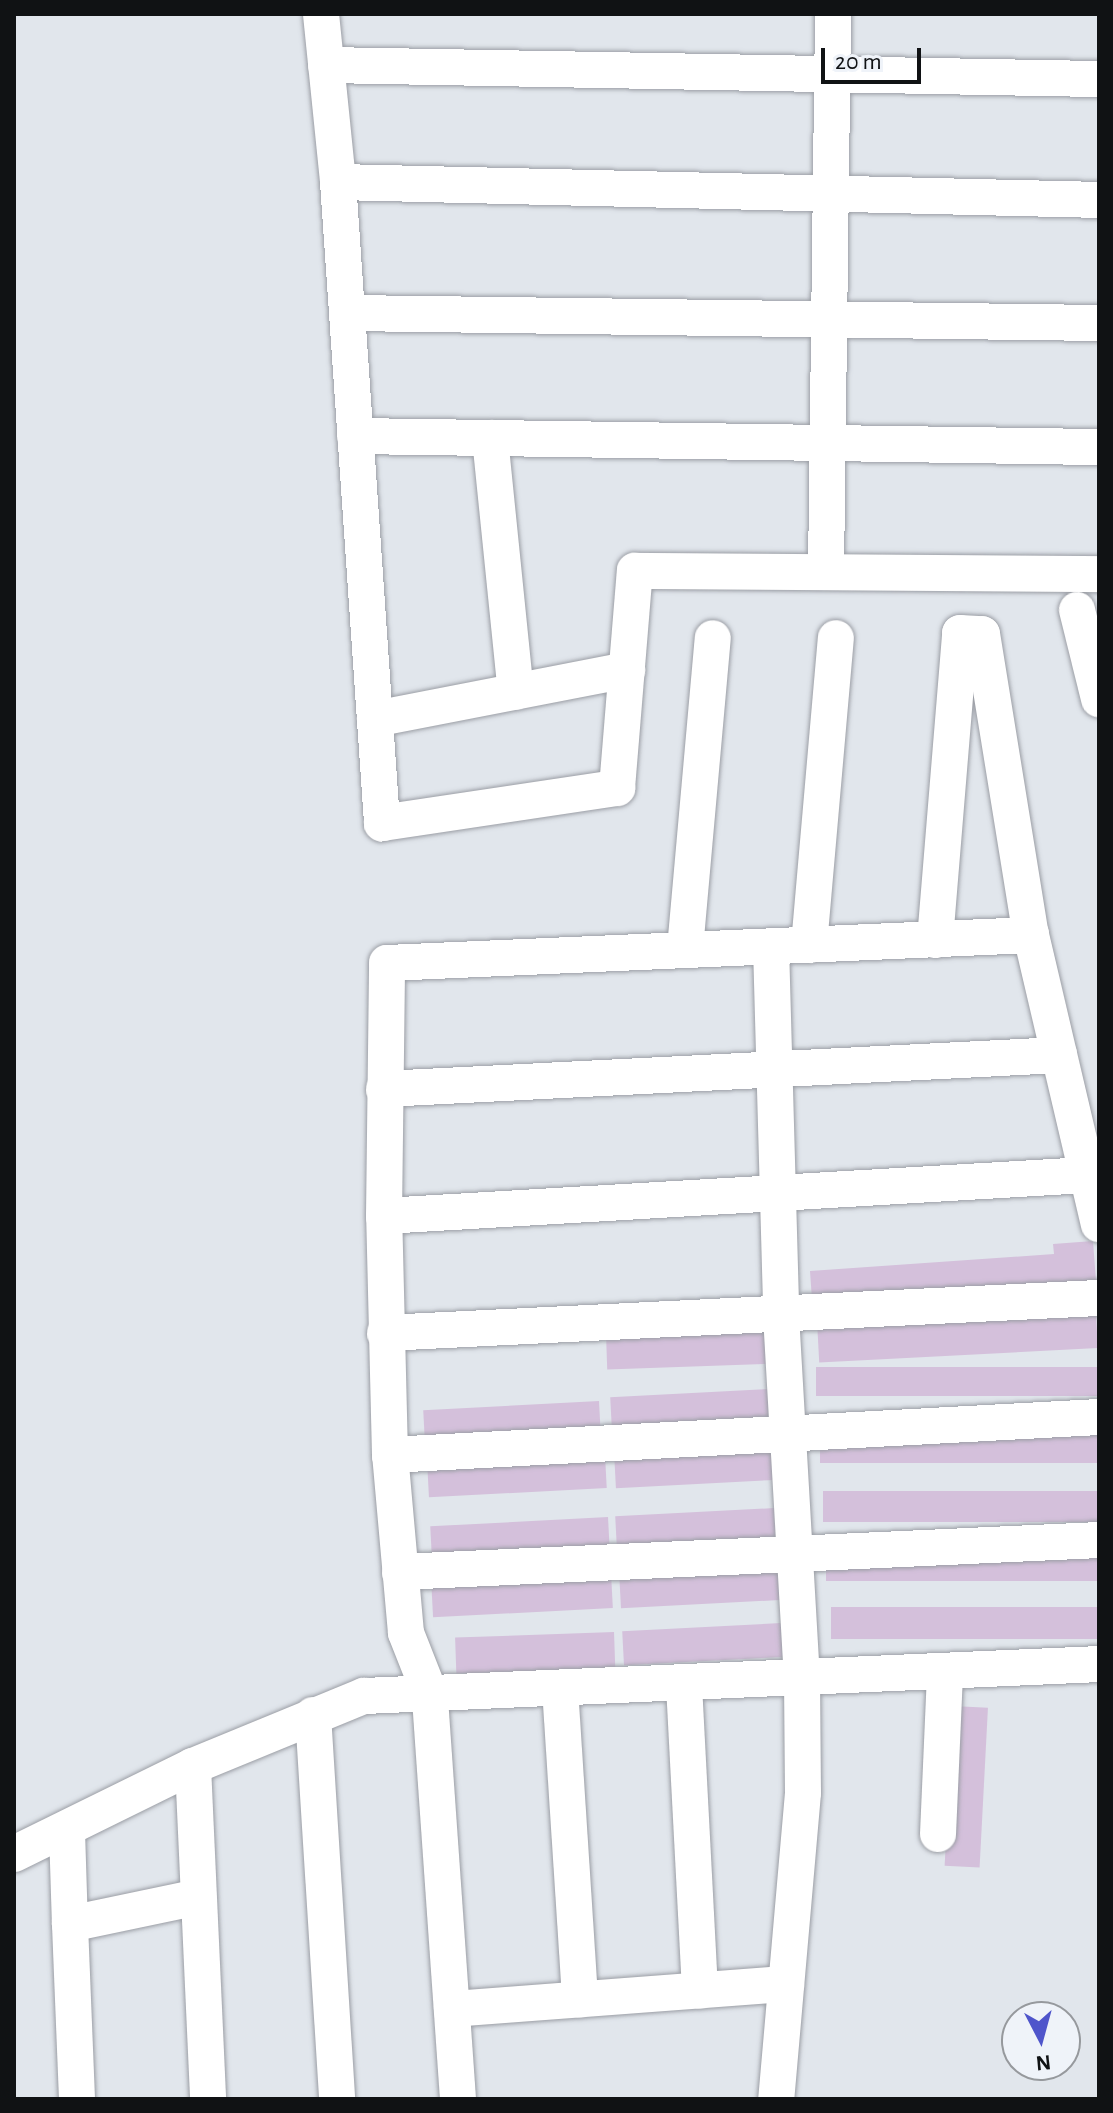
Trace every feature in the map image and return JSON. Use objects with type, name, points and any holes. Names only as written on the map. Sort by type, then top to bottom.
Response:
[{"type":"street","points":[[321,14],[338,182],[382,823],[617,788],[635,571],[1099,574]]},
{"type":"street","points":[[826,572],[833,14]]},
{"type":"street","points":[[326,65],[1099,79]]},
{"type":"street","points":[[338,182],[1099,200]]},
{"type":"street","points":[[347,313],[1099,323]]},
{"type":"street","points":[[355,436],[1099,447]]},
{"type":"street","points":[[490,438],[516,692]]},
{"type":"street","points":[[1077,610],[1099,699]]},
{"type":"street","points":[[935,940],[960,633],[982,634],[1031,935],[1099,1224]]},
{"type":"street","points":[[685,949],[713,638]]},
{"type":"street","points":[[809,945],[836,638]]},
{"type":"street","points":[[375,719],[627,670]]},
{"type":"street","points":[[948,773],[1005,778]]},
{"type":"street","points":[[458,2099],[430,1694],[406,1633],[390,1455],[384,1216],[387,963],[1031,935]]},
{"type":"street","points":[[771,946],[781,1315],[802,1679],[803,1793],[776,2099]]},
{"type":"street","points":[[384,1089],[774,1073],[1059,1055]]},
{"type":"street","points":[[384,1216],[1087,1175]]},
{"type":"street","points":[[385,1333],[1099,1298]]},
{"type":"street","points":[[390,1455],[1099,1417]]},
{"type":"street","points":[[400,1572],[1099,1540]]},
{"type":"street","points":[[14,1854],[67,1831],[193,1766],[364,1696],[684,1685],[1099,1664]]},
{"type":"street","points":[[938,1834],[945,1672]]},
{"type":"street","points":[[684,1685],[700,1991]]},
{"type":"street","points":[[560,1688],[580,1999]]},
{"type":"street","points":[[313,1715],[337,2099]]},
{"type":"street","points":[[193,1766],[208,2099]]},
{"type":"street","points":[[67,1831],[77,2099]]},
{"type":"street","points":[[70,1924],[198,1897]]},
{"type":"street","points":[[452,2009],[786,1984]]},
{"type":"building","points":[[1093,1241],[1096,1281],[812,1300],[810,1271],[1054,1254],[1053,1244]]},
{"type":"building","points":[[1096,1313],[1098,1348],[819,1363],[817,1328]]},
{"type":"building","points":[[765,1331],[766,1364],[607,1370],[606,1337]]},
{"type":"building","points":[[816,1367],[1099,1367],[1099,1396],[816,1396]]},
{"type":"building","points":[[769,1389],[771,1422],[612,1430],[610,1397]]},
{"type":"building","points":[[599,1401],[601,1434],[425,1443],[423,1410]]},
{"type":"building","points":[[820,1429],[1099,1429],[1099,1463],[820,1463]]},
{"type":"building","points":[[773,1447],[775,1480],[616,1488],[614,1455]]},
{"type":"building","points":[[605,1455],[607,1488],[429,1497],[427,1464]]},
{"type":"building","points":[[823,1491],[1099,1491],[1099,1522],[823,1522]]},
{"type":"building","points":[[774,1508],[776,1541],[617,1549],[615,1516]]},
{"type":"building","points":[[608,1517],[610,1552],[432,1561],[430,1526]]},
{"type":"building","points":[[826,1552],[1099,1552],[1099,1581],[826,1581]]},
{"type":"building","points":[[778,1566],[780,1600],[621,1608],[619,1574]]},
{"type":"building","points":[[611,1573],[613,1608],[433,1617],[431,1582]]},
{"type":"building","points":[[831,1607],[1099,1607],[1099,1639],[831,1639]]},
{"type":"building","points":[[781,1623],[783,1657],[624,1665],[622,1631]]},
{"type":"building","points":[[614,1632],[615,1668],[456,1674],[455,1638]]},
{"type":"building","points":[[953,1706],[988,1708],[980,1868],[945,1866]]}]
